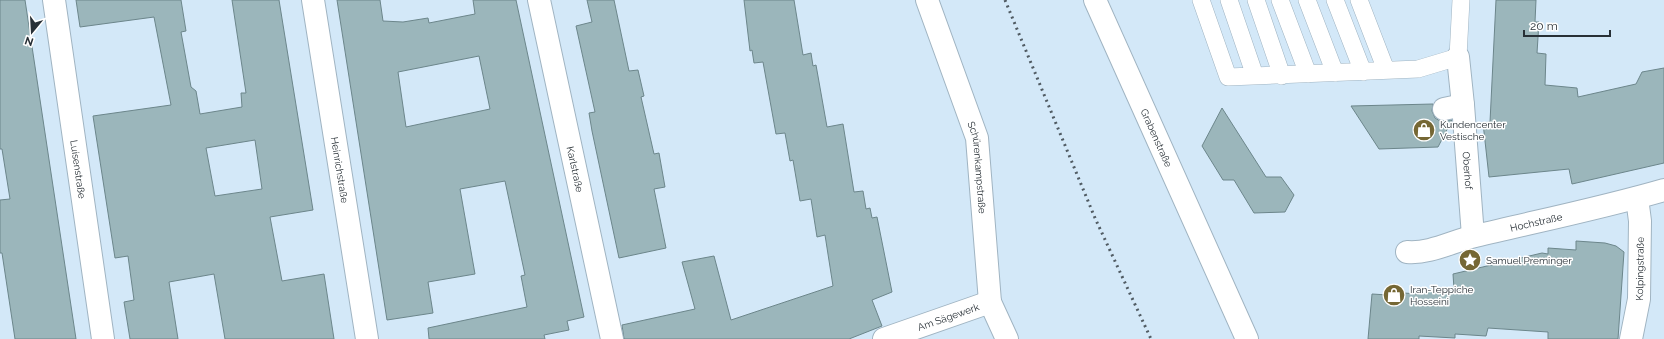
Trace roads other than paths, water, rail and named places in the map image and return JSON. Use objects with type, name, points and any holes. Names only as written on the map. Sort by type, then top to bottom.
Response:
[{"type":"street","name":"Luisenstraße","points":[[54,0],[103,339]]},
{"type":"street","name":"Heinrichstraße","points":[[313,0],[367,339]]},
{"type":"street","name":"Karlstraße","points":[[539,0],[612,339]]},
{"type":"street","name":"Schürenkampstraße","points":[[927,0],[977,138],[990,302],[1007,339]]},
{"type":"street","name":"Grabenstraße","points":[[1095,0],[1247,339]]},
{"type":"street","name":"Oberhof","points":[[1458,57],[1454,107],[1473,236]]},
{"type":"street","name":"Hochstraße","points":[[1407,252],[1426,250],[1473,236],[1637,198],[1664,190]]},
{"type":"street","name":"Kolpingstraße","points":[[1631,339],[1639,299],[1640,221],[1637,198]]},
{"type":"street","name":"Am Sägewerk","points":[[884,339],[990,302]]},
{"type":"lane","points":[[1201,0],[1228,77],[1282,76],[1418,69],[1458,57],[1460,0]]},
{"type":"lane","points":[[1229,0],[1255,76]]},
{"type":"lane","points":[[1256,0],[1282,76]]},
{"type":"lane","points":[[1280,0],[1308,74]]},
{"type":"lane","points":[[1307,0],[1335,73]]},
{"type":"lane","points":[[1335,0],[1363,72]]},
{"type":"lane","points":[[1359,0],[1386,70]]},
{"type":"railway","points":[[1005,0],[1095,218],[1151,339]]},
{"type":"place","name":"Kundencenter Vestische","points":[[1424,130]]},
{"type":"place","name":"Samuel Preminger","points":[[1470,260]]},
{"type":"place","name":"Iran-Teppiche Hosseini","points":[[1394,295]]}]
